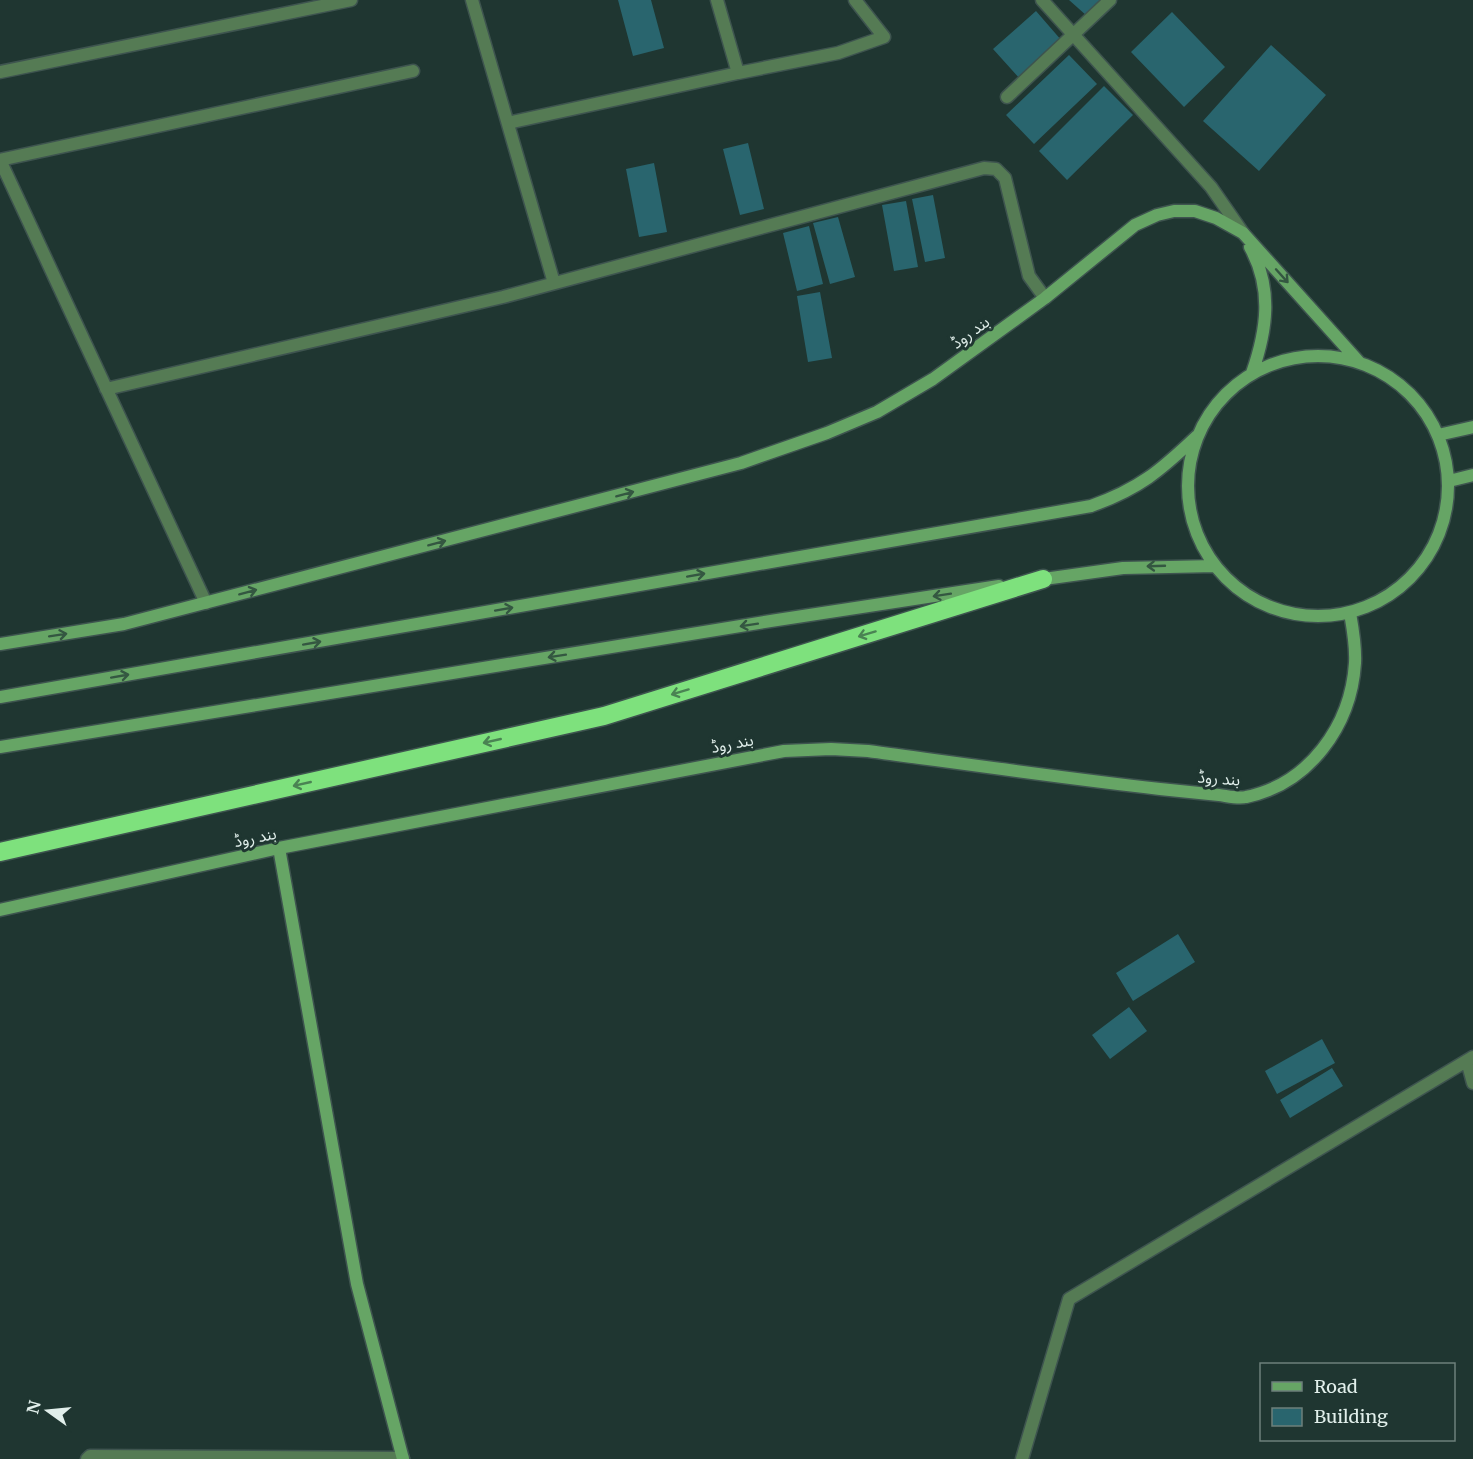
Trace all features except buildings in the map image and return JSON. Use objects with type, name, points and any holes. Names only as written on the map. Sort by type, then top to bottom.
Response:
[{"type":"highway","points":[[0,852],[604,716],[1043,579]]},
{"type":"main road","name":"بند روڈ","points":[[0,644],[124,624],[741,463],[827,433],[877,412],[933,380],[1045,298],[1135,225],[1157,215],[1174,211],[1195,211],[1216,218],[1243,232]]},
{"type":"main road","points":[[1243,232],[1359,362]]},
{"type":"main road","points":[[1243,232],[1256,258],[1265,286],[1264,335],[1252,373]]},
{"type":"main road","points":[[1305,356],[1333,356],[1359,362],[1392,378],[1399,384],[1419,403],[1438,435],[1444,450],[1449,482],[1445,517],[1432,550],[1411,579],[1382,600],[1350,613],[1320,618],[1290,615],[1261,605],[1235,588],[1215,566],[1197,537],[1189,504],[1189,470],[1197,436],[1220,401],[1252,373],[1277,362],[1305,356]]},
{"type":"main road","points":[[1438,435],[1473,427]]},
{"type":"main road","points":[[0,698],[1091,506],[1142,483],[1161,470],[1197,436]]},
{"type":"main road","points":[[1449,482],[1473,475]]},
{"type":"main road","points":[[0,747],[1043,579],[1123,568],[1215,566]]},
{"type":"main road","name":"بند روڈ","points":[[0,910],[279,848],[748,757],[805,749],[868,751],[1138,787],[1243,798],[1271,790],[1291,780],[1310,764],[1330,739],[1352,689],[1355,662],[1350,613]]},
{"type":"main road","points":[[279,848],[357,1284],[403,1459]]},
{"type":"street","points":[[0,72],[351,0]]},
{"type":"street","points":[[472,0],[554,283]]},
{"type":"street","points":[[717,0],[738,73]]},
{"type":"street","points":[[508,123],[838,53],[884,37],[855,0]]},
{"type":"street","points":[[1042,0],[1211,186],[1243,232]]},
{"type":"street","points":[[1007,97],[1110,0]]},
{"type":"street","points":[[207,603],[0,160],[413,71]]},
{"type":"street","points":[[106,388],[503,297],[984,168],[996,169],[1005,178],[1029,276],[1045,298]]},
{"type":"street","points":[[1022,1459],[1069,1299],[1470,1059],[1473,1083]]},
{"type":"street","points":[[87,1459],[90,1456],[403,1459]]}]
